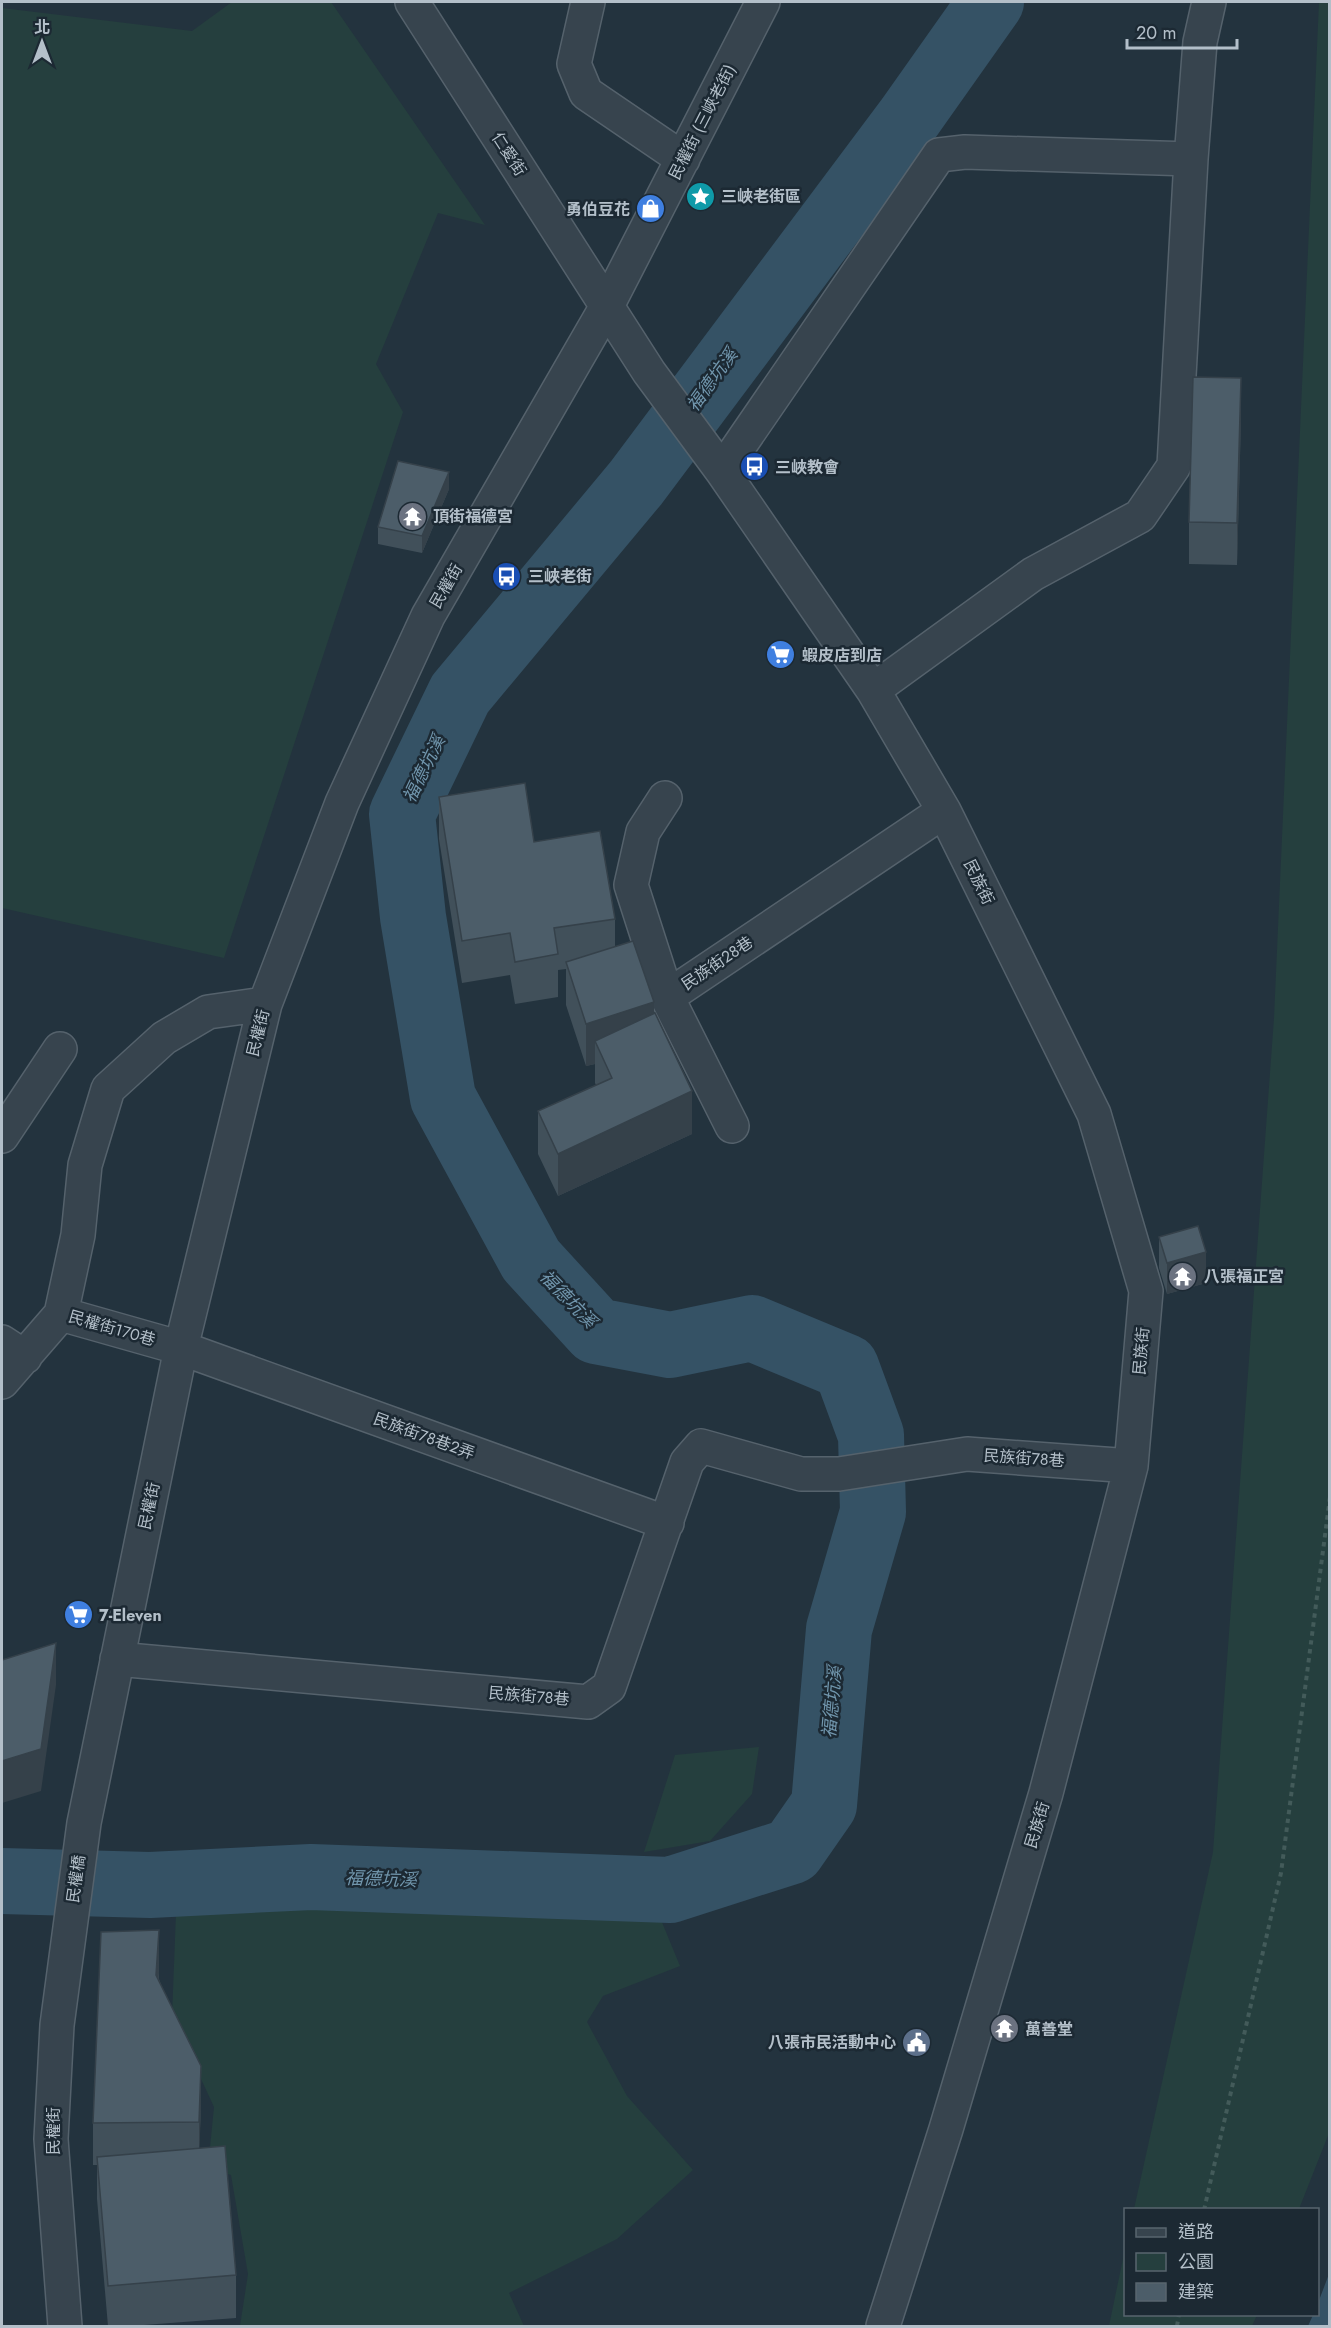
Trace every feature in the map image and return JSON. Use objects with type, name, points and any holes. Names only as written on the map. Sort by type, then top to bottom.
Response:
[{"type":"street","name":"仁愛街","points":[[412,2],[649,372]]},
{"type":"street","points":[[588,2],[574,64],[586,93],[683,159]]},
{"type":"street","name":"民權街 (三峽老街)","points":[[607,306],[763,2]]},
{"type":"street","points":[[873,690],[1033,574],[1140,516],[1174,466],[1191,159],[1200,42],[1209,2]]},
{"type":"street","points":[[716,462],[939,155],[964,152],[1191,159]]},
{"type":"street","name":"民權街","points":[[84,1823],[181,1348],[265,1004],[342,803],[428,616],[607,306]]},
{"type":"street","name":"民族街","points":[[649,372],[716,462],[873,690],[944,810],[1094,1114],[1146,1291],[1131,1466],[1046,1793],[946,2129],[883,2326]]},
{"type":"street","name":"民族街28巷","points":[[665,798],[643,832],[631,885],[667,997],[944,810]]},
{"type":"street","points":[[667,997],[732,1126]]},
{"type":"street","points":[[61,1314],[78,1235],[84,1165],[108,1089],[164,1038],[208,1012],[265,1004]]},
{"type":"street","points":[[2,1136],[60,1049]]},
{"type":"street","name":"民權街170巷","points":[[2,1382],[13,1350],[61,1314],[181,1348]]},
{"type":"street","name":"民族街78巷2弄","points":[[181,1348],[667,1523]]},
{"type":"street","name":"民族街78巷","points":[[117,1659],[588,1702],[609,1687],[687,1462],[701,1446],[801,1474],[838,1474],[967,1454],[1131,1466]]},
{"type":"street","name":"民權橋","points":[[67,1936],[84,1823]]},
{"type":"street","name":"民權街","points":[[65,2326],[51,2139],[57,2025],[67,1936]]},
{"type":"path","points":[[1204,2208],[1281,1873],[1329,1497]]},
{"type":"green space","points":[[232,2],[331,2],[485,225],[438,213],[376,364],[403,412],[224,958],[2,908],[2,8],[192,31]]},
{"type":"green space","points":[[1319,2],[1330,2],[1329,2133],[1299,2208],[1134,2208],[1213,1852],[1274,1018]]},
{"type":"green space","points":[[759,1747],[752,1794],[710,1841],[644,1852],[675,1755]]},
{"type":"green space","points":[[324,1908],[532,1917],[659,1915],[680,1966],[603,1996],[587,2022],[627,2096],[693,2170],[617,2239],[509,2293],[524,2326],[240,2326],[248,2274],[231,2175],[208,2168],[214,2107],[172,2016],[176,1913]]},
{"type":"green space","points":[[1124,2254],[1124,2316],[1257,2316],[1252,2326],[1109,2326]]},
{"type":"water","points":[[1329,2274],[1329,2326],[1308,2326],[1313,2316],[1319,2316],[1319,2300]]},
{"type":"building","points":[[1193,377],[1241,378],[1237,523],[1189,522]]},
{"type":"building","name":"頂街福德宮","points":[[398,461],[449,472],[422,536],[378,527]]},
{"type":"building","points":[[525,783],[534,842],[600,831],[615,919],[554,928],[558,954],[515,962],[510,933],[462,941],[439,797]]},
{"type":"building","points":[[633,941],[654,1002],[586,1024],[566,962]]},
{"type":"building","points":[[655,1013],[692,1091],[558,1154],[538,1111],[612,1078],[595,1041]]},
{"type":"building","points":[[1198,1226],[1206,1252],[1167,1263],[1159,1237]]},
{"type":"building","points":[[56,1643],[41,1749],[2,1761],[2,1660]]},
{"type":"building","points":[[159,1930],[156,1975],[201,2066],[199,2122],[93,2123],[101,1932]]},
{"type":"building","points":[[225,2146],[236,2275],[108,2286],[97,2157]]},
{"type":"waterway","name":"福德坑溪","points":[[2,1881],[150,1885],[311,1877],[670,1890],[792,1851],[824,1805],[839,1629],[873,1512],[871,1435],[846,1367],[752,1328],[670,1345],[596,1331],[531,1260],[443,1098],[413,917],[402,814],[460,694],[636,483],[909,118],[991,2]]},
{"type":"place","name":"三峽老街區","points":[[700,196]]},
{"type":"place","name":"勇伯豆花","points":[[651,209]]},
{"type":"place","name":"三峽教會","points":[[754,467]]},
{"type":"place","name":"頂街福德宮","points":[[412,516]]},
{"type":"place","name":"三峽老街","points":[[507,576]]},
{"type":"place","name":"蝦皮店到店","points":[[781,655]]},
{"type":"place","name":"八張福正宮","points":[[1183,1276]]},
{"type":"place","name":"7-Eleven","points":[[78,1615]]},
{"type":"place","name":"萬善堂","points":[[1004,2029]]},
{"type":"place","name":"八張市民活動中心","points":[[917,2042]]}]
